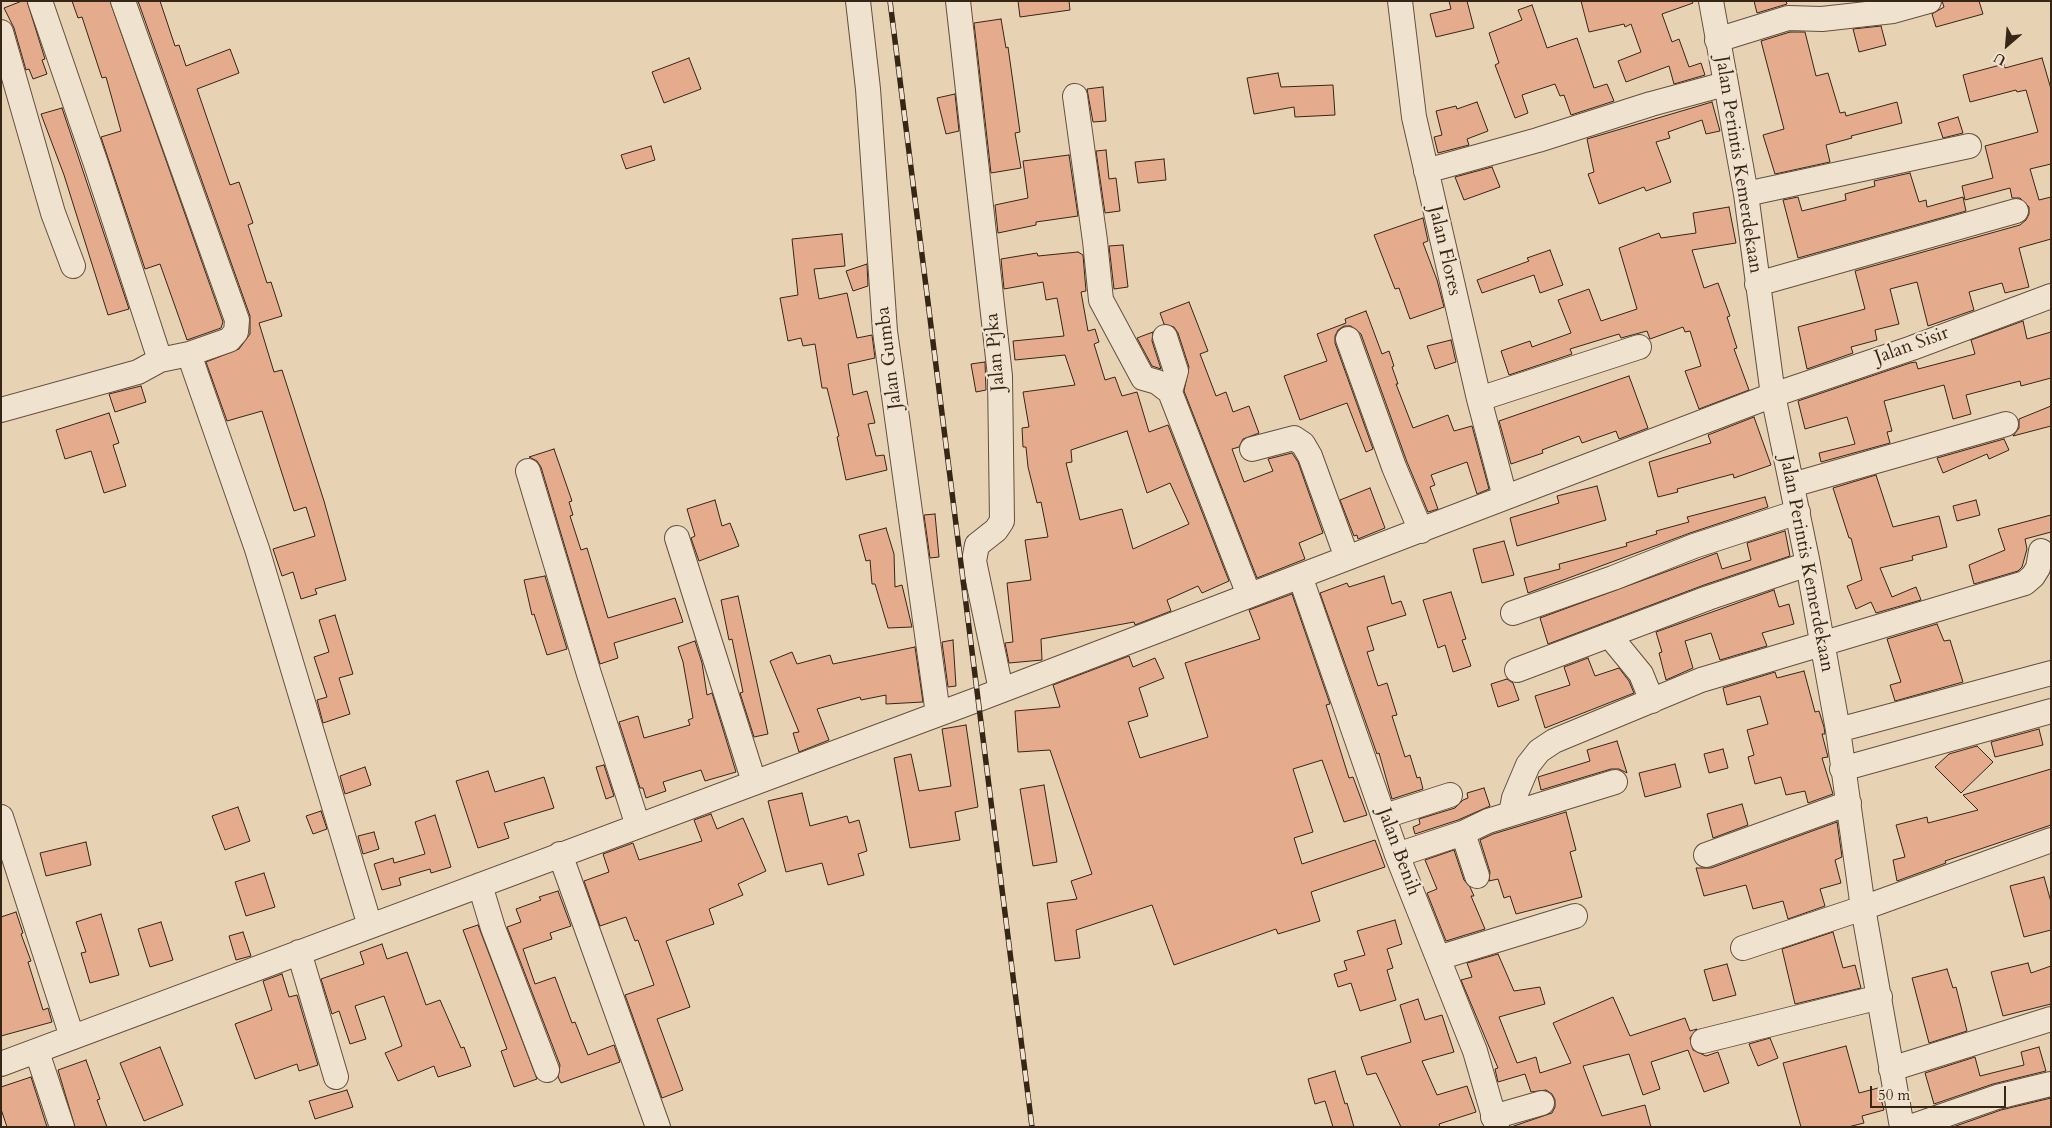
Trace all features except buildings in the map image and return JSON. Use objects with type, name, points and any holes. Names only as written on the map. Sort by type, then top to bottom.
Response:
[{"type":"street","points":[[40,1],[160,360]]},
{"type":"street","points":[[1,410],[138,372],[160,360],[189,354],[229,340],[236,332],[237,320],[123,1]]},
{"type":"street","name":"Jalan Gumba","points":[[858,1],[868,89],[885,331],[938,714]]},
{"type":"street","name":"Jalan Pjka","points":[[958,1],[1000,376],[1002,522],[996,530],[977,544],[974,561],[1001,690]]},
{"type":"street","name":"Jalan Flores","points":[[1400,1],[1414,118],[1479,399],[1505,497]]},
{"type":"street","name":"Jalan Perintis Kemerdekaan","points":[[1712,1],[1717,40],[1746,194],[1757,284],[1774,395],[1808,564],[1838,730],[1863,908],[1880,997],[1899,1125]]},
{"type":"street","points":[[1717,40],[1788,18],[1822,19],[1894,11],[1929,1]]},
{"type":"street","points":[[1,32],[53,213],[72,266]]},
{"type":"street","points":[[1426,171],[1538,140],[1651,104],[1725,84]]},
{"type":"street","points":[[1075,96],[1095,241],[1101,300],[1143,378],[1157,382],[1170,392],[1249,595]]},
{"type":"street","points":[[1746,194],[1969,146]]},
{"type":"street","points":[[1757,284],[2016,211]]},
{"type":"street","name":"Jalan Sisir","points":[[1,1064],[938,714],[1774,395],[1912,348],[2051,296]]},
{"type":"street","points":[[1165,337],[1176,371],[1170,392]]},
{"type":"street","points":[[1348,339],[1394,466],[1421,531]]},
{"type":"street","points":[[1479,399],[1639,347]]},
{"type":"street","points":[[189,354],[256,549],[370,926]]},
{"type":"street","points":[[1792,485],[2006,424]]},
{"type":"street","points":[[1252,450],[1294,438],[1303,444],[1310,456],[1347,558]]},
{"type":"street","points":[[528,471],[588,674],[638,826]]},
{"type":"street","points":[[1513,612],[1613,578],[1694,546],[1798,512]]},
{"type":"street","points":[[677,538],[754,782]]},
{"type":"street","points":[[1511,814],[1514,798],[1528,765],[1539,751],[1554,741],[1701,680],[2025,583],[2038,568],[2041,551]]},
{"type":"street","points":[[1517,670],[1808,564]]},
{"type":"street","name":"Jalan Benih","points":[[1300,576],[1397,855],[1475,1051],[1495,1122]]},
{"type":"street","points":[[1609,635],[1641,674],[1652,701]]},
{"type":"street","points":[[1838,730],[2051,673]]},
{"type":"street","points":[[1842,769],[2051,711]]},
{"type":"street","points":[[1397,855],[1463,833],[1511,814],[1615,782]]},
{"type":"street","points":[[1385,816],[1450,795]]},
{"type":"street","points":[[1706,855],[1849,803]]},
{"type":"street","points":[[1,817],[72,1037]]},
{"type":"street","points":[[1463,833],[1476,876]]},
{"type":"street","points":[[1742,948],[1863,908],[2051,840]]},
{"type":"street","points":[[560,854],[658,1127]]},
{"type":"street","points":[[480,885],[493,928],[547,1070]]},
{"type":"street","points":[[1438,958],[1575,916]]},
{"type":"street","points":[[299,952],[336,1077]]},
{"type":"street","points":[[1703,1041],[1880,997]]},
{"type":"street","points":[[1891,1069],[2051,1019]]},
{"type":"street","points":[[37,1052],[62,1127]]},
{"type":"street","points":[[1899,1125],[1997,1097],[2051,1084]]},
{"type":"street","points":[[1495,1122],[1542,1102]]},
{"type":"railway","points":[[890,1],[1032,1127]]}]
